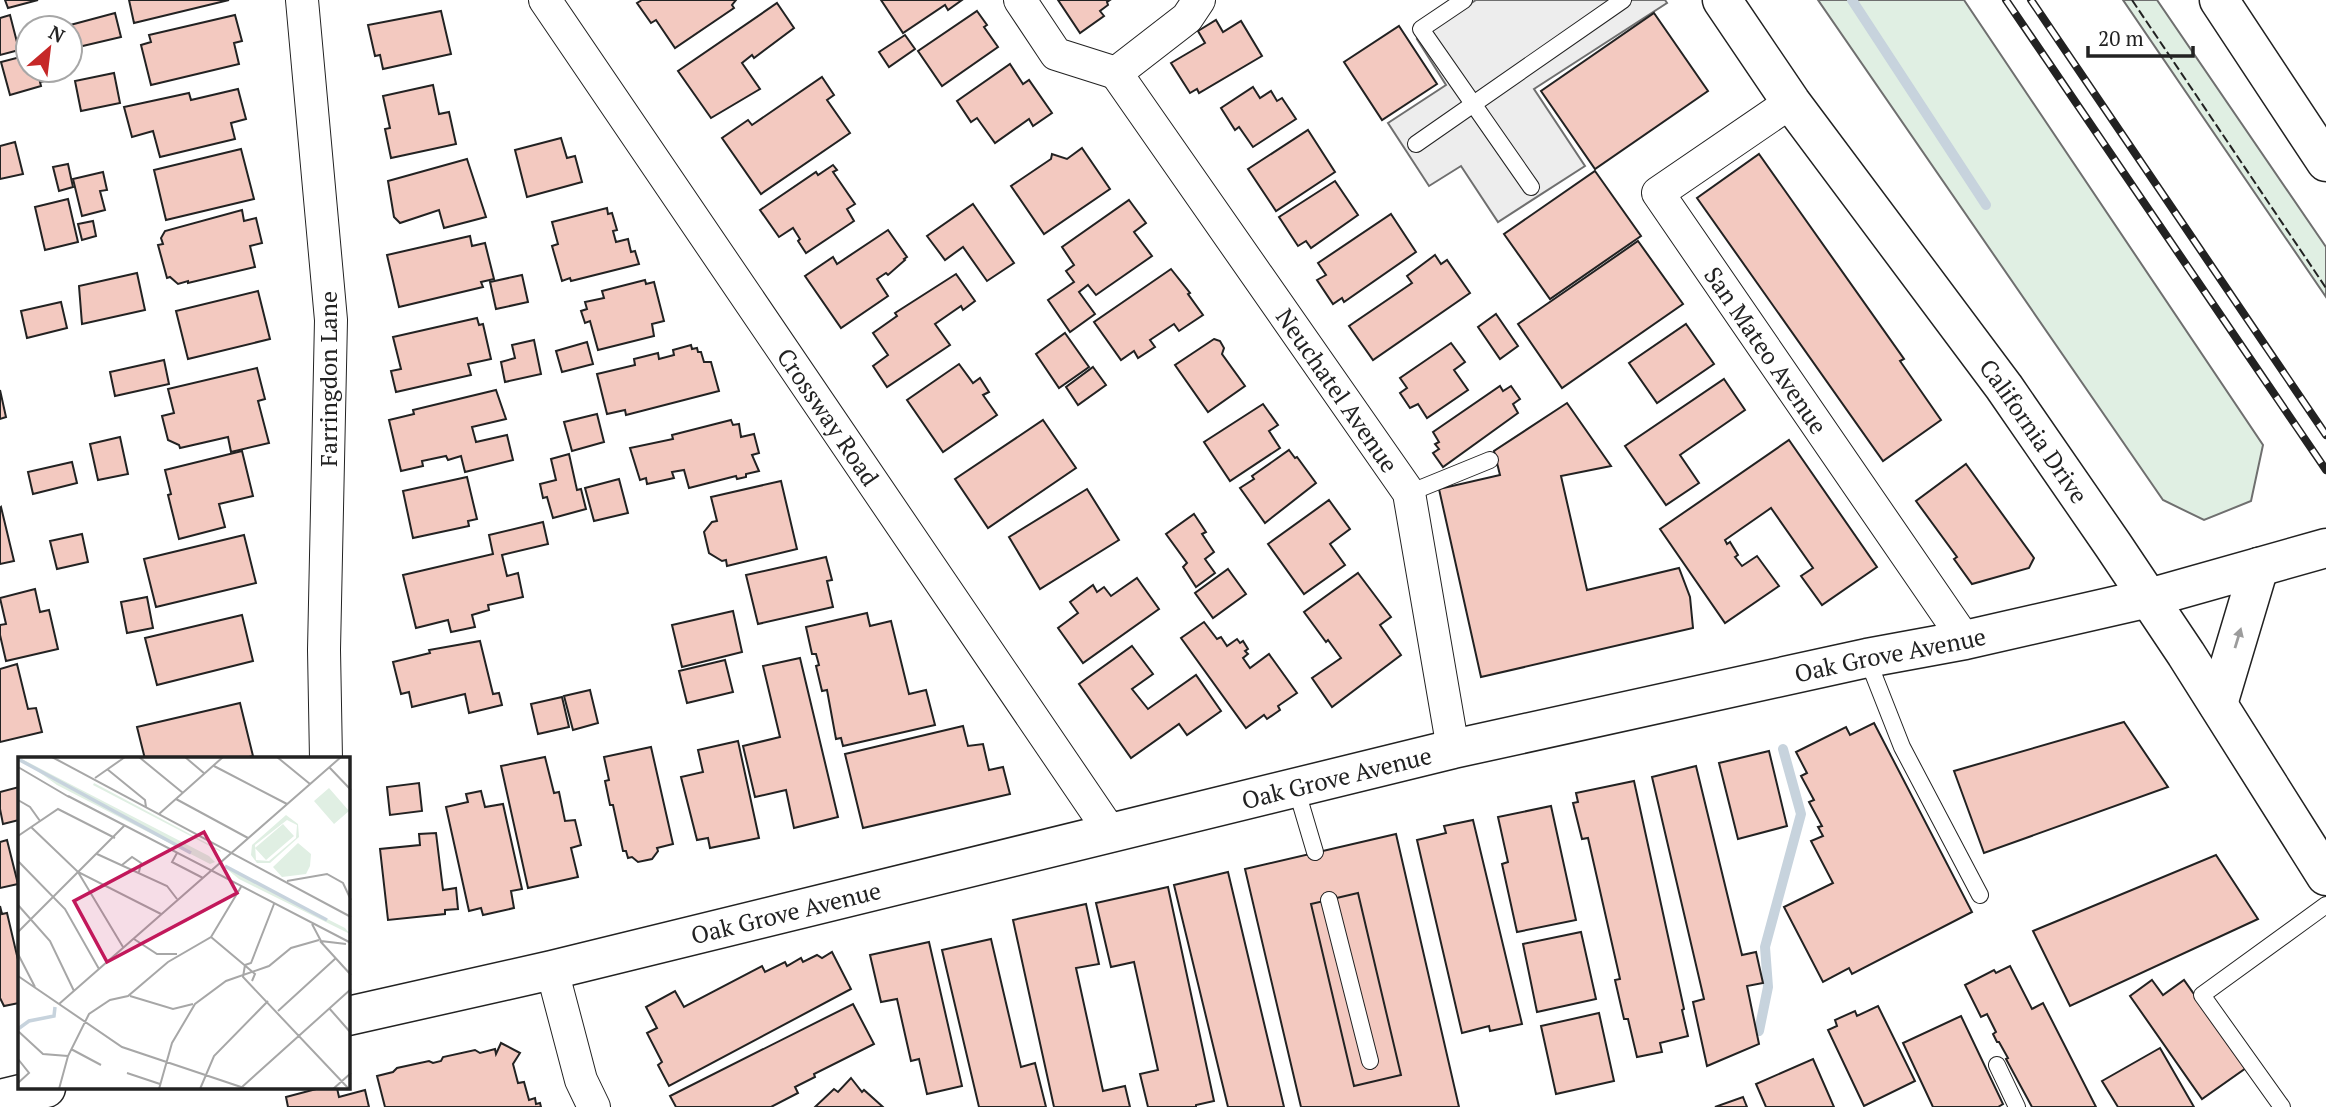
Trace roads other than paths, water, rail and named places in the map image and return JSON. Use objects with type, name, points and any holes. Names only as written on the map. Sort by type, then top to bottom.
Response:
[{"type":"street","name":"Farringdon Lane","points":[[302,0],[331,320],[324,650],[326,757]]},
{"type":"street","name":"Crossway Road","points":[[545,0],[1111,833]]},
{"type":"street","points":[[1020,0],[1056,54],[1116,73],[1186,18],[1199,0]]},
{"type":"street","name":"California Drive","points":[[1721,0],[1791,102],[2004,387],[2149,598],[2326,876]]},
{"type":"street","points":[[2220,0],[2326,162]]},
{"type":"street","name":"Neuchatel Avenue","points":[[1116,73],[1409,493],[1453,749]]},
{"type":"street","name":"San Mateo Avenue","points":[[1791,102],[1658,193],[1965,640]]},
{"type":"street","name":"Oak Grove Avenue","points":[[350,1016],[552,970],[1453,749],[2149,598],[2326,548]]},
{"type":"street","points":[[2218,704],[2259,567]]},
{"type":"street","points":[[552,970],[581,1080],[594,1107]]},
{"type":"street","points":[[0,1099],[38,1090]]},
{"type":"lane","points":[[1464,0],[1421,29],[1531,187]]},
{"type":"lane","points":[[1416,144],[1623,0]]},
{"type":"lane","points":[[1409,493],[1490,460]]},
{"type":"lane","points":[[1867,658],[1902,747],[1980,895]]},
{"type":"lane","points":[[1296,788],[1315,852]]},
{"type":"lane","points":[[1329,900],[1370,1061]]},
{"type":"lane","points":[[2282,1107],[2202,995],[2326,905]]},
{"type":"lane","points":[[1997,1065],[2017,1107]]},
{"type":"waterway","points":[[1852,0],[1986,205]]},
{"type":"waterway","points":[[1759,1031],[1768,987],[1765,947],[1801,814],[1783,749]]},
{"type":"railway","points":[[2006,0],[2326,470]]},
{"type":"railway","points":[[2031,0],[2326,435]]}]
